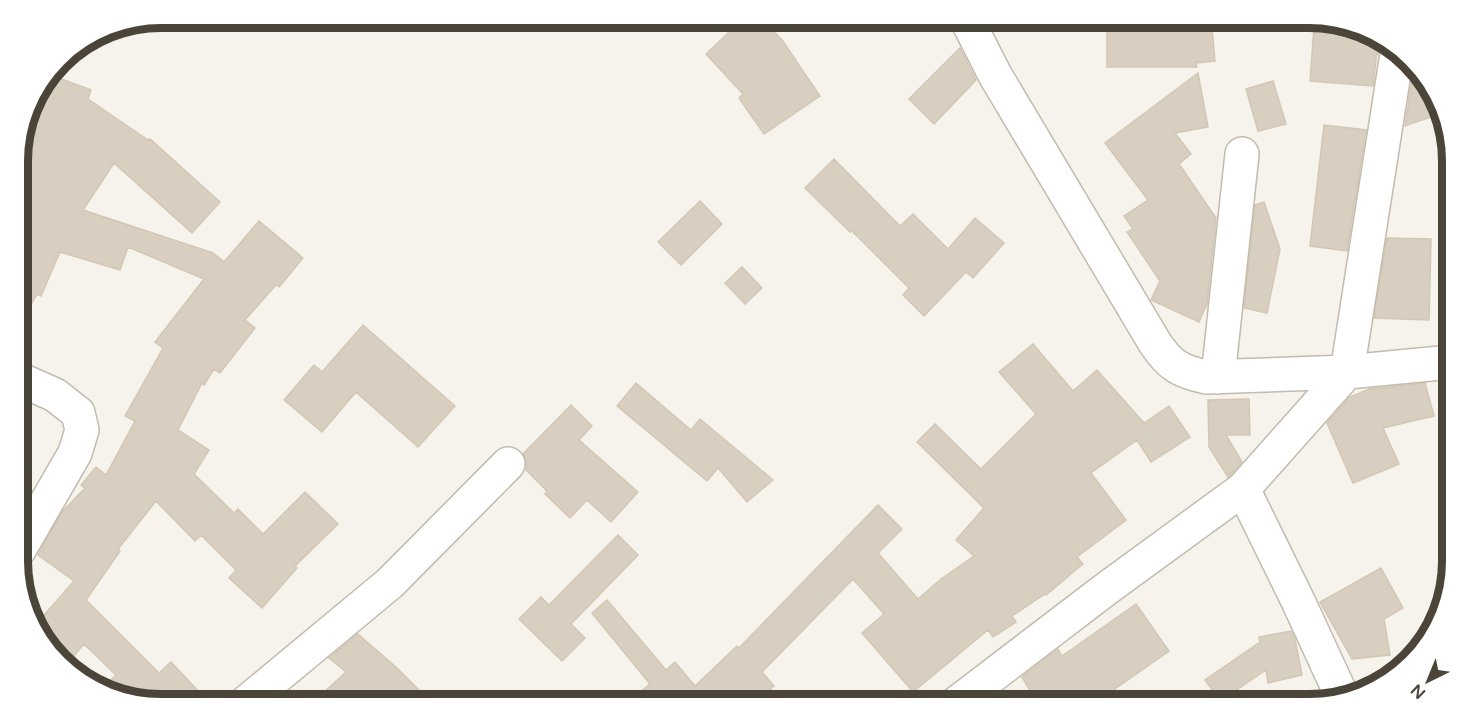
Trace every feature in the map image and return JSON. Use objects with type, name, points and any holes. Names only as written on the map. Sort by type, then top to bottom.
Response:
[{"type":"street","points":[[971,28],[995,75],[1164,357],[1184,372],[1218,377],[1347,372],[1442,363]]},
{"type":"street","points":[[968,694],[1106,589],[1243,489],[1347,372],[1396,62]]},
{"type":"street","points":[[1218,377],[1242,154]]},
{"type":"street","points":[[28,383],[55,394],[78,413],[82,429],[75,453],[28,534]]},
{"type":"street","points":[[256,694],[390,583],[507,464]]},
{"type":"street","points":[[1243,489],[1339,690]]},
{"type":"building","points":[[733,28],[771,28],[782,40],[820,96],[764,134],[739,98],[743,94],[706,54]]},
{"type":"building","points":[[1107,28],[1212,28],[1215,61],[1196,63],[1197,67],[1107,67]]},
{"type":"building","points":[[1314,29],[1343,33],[1380,50],[1378,54],[1377,52],[1373,86],[1310,81]]},
{"type":"building","points":[[960,48],[976,80],[934,124],[909,99]]},
{"type":"building","points":[[1198,73],[1208,127],[1175,133],[1191,154],[1179,164],[1216,218],[1207,304],[1199,322],[1151,300],[1160,281],[1127,232],[1133,229],[1124,216],[1148,200],[1105,143]]},
{"type":"building","points":[[59,78],[91,90],[88,99],[148,140],[150,139],[220,202],[192,233],[114,163],[83,210],[213,253],[224,262],[259,221],[303,258],[279,287],[276,285],[245,320],[255,328],[220,373],[214,369],[204,385],[202,383],[178,430],[209,450],[194,474],[234,513],[238,509],[263,534],[305,492],[338,524],[295,566],[297,568],[262,608],[229,578],[236,570],[201,535],[195,541],[156,501],[118,549],[120,551],[86,600],[159,673],[171,662],[201,694],[144,693],[108,683],[116,675],[84,644],[74,656],[55,641],[41,618],[74,581],[38,555],[62,512],[85,488],[81,485],[96,467],[106,475],[135,421],[125,416],[163,348],[155,342],[204,279],[128,247],[120,270],[60,252],[41,296],[37,294],[29,309],[29,153],[31,141],[36,134],[32,133],[39,111],[46,95]]},
{"type":"building","points":[[1412,79],[1424,95],[1433,116],[1405,126]]},
{"type":"building","points":[[1273,81],[1286,124],[1258,131],[1246,89]]},
{"type":"building","points":[[1324,125],[1366,130],[1347,251],[1310,246]]},
{"type":"building","points":[[834,159],[900,226],[913,214],[948,249],[975,218],[1004,243],[973,278],[966,272],[924,316],[903,295],[909,288],[805,188]]},
{"type":"building","points":[[700,201],[722,224],[681,265],[658,242]]},
{"type":"building","points":[[1264,202],[1280,249],[1267,313],[1244,308],[1255,205]]},
{"type":"building","points":[[1387,238],[1431,239],[1429,320],[1374,318]]},
{"type":"building","points":[[742,267],[762,288],[745,304],[725,283]]},
{"type":"building","points":[[363,325],[455,406],[418,447],[356,392],[322,432],[284,400],[314,365],[322,372]]},
{"type":"building","points":[[1033,344],[1073,391],[1097,370],[1144,423],[1169,406],[1190,437],[1151,462],[1137,440],[1091,473],[1126,520],[1077,557],[1083,564],[1046,595],[1012,616],[1016,622],[993,637],[988,630],[913,692],[862,633],[884,614],[853,579],[762,672],[774,686],[766,694],[638,694],[650,684],[592,613],[607,600],[666,670],[675,662],[695,686],[737,646],[739,648],[878,505],[902,529],[878,553],[918,599],[941,579],[974,556],[956,540],[984,508],[917,442],[935,424],[981,469],[1036,414],[999,372]]},
{"type":"building","points":[[636,383],[691,430],[700,419],[773,480],[747,502],[718,468],[707,481],[617,406]]},
{"type":"building","points":[[1425,383],[1434,416],[1383,428],[1399,464],[1353,483],[1327,423],[1350,397],[1369,389]]},
{"type":"building","points":[[1249,399],[1250,435],[1226,435],[1242,462],[1228,477],[1209,447],[1208,400]]},
{"type":"building","points":[[571,405],[592,426],[579,440],[638,492],[611,522],[587,500],[570,518],[545,494],[547,491],[526,470],[526,460],[523,454]]},
{"type":"building","points":[[618,535],[638,555],[571,624],[585,638],[562,661],[519,619],[541,597],[549,605]]},
{"type":"building","points":[[1381,568],[1403,608],[1384,619],[1390,655],[1352,659],[1320,602]]},
{"type":"building","points":[[1136,604],[1169,651],[1108,694],[1032,694],[1022,677],[1058,649],[1062,656]]},
{"type":"building","points":[[1291,631],[1295,639],[1302,675],[1268,683],[1266,670],[1230,694],[1215,694],[1205,680],[1260,642],[1259,637]]},
{"type":"building","points":[[358,634],[423,694],[322,694],[346,672],[329,658]]}]
